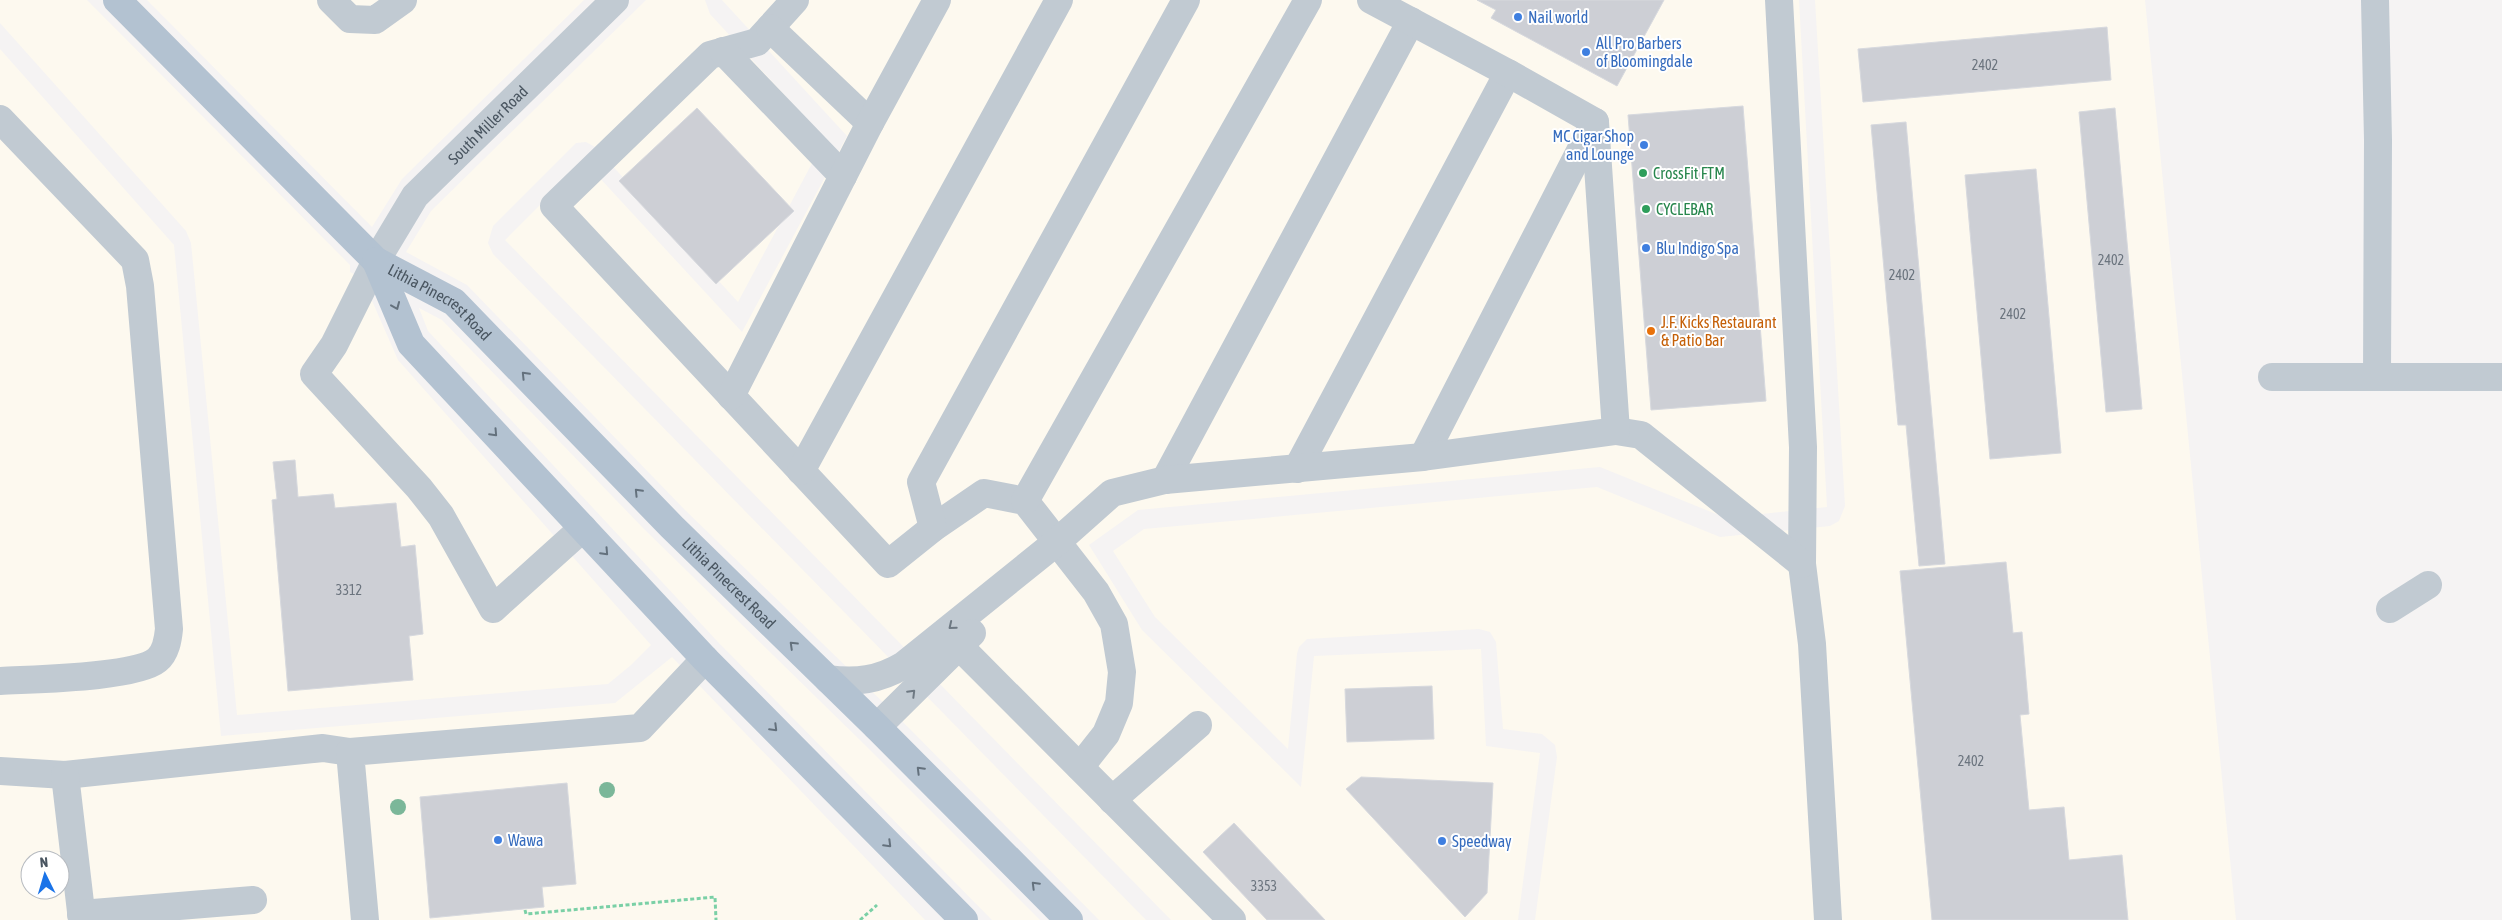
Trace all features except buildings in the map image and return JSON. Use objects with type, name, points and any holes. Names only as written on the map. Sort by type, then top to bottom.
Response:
[{"type":"main road","name":"Lithia Pinecrest Road","points":[[117,0],[376,261],[454,302],[672,527],[877,727],[1070,920]]},
{"type":"main road","name":"Lithia Pinecrest Road","points":[[376,261],[411,344],[705,659],[956,917]]},
{"type":"street","points":[[330,0],[350,19],[375,20],[403,0]]},
{"type":"street","name":"South Miller Road","points":[[583,528],[493,609],[442,516],[419,488],[314,374],[334,345],[376,261],[415,196],[615,0]]},
{"type":"street","points":[[795,0],[758,42],[710,55],[554,206],[888,564],[933,528],[984,493],[1025,501],[1096,592],[1114,624],[1122,672],[1119,702],[1114,719],[1106,734],[1080,767]]},
{"type":"street","points":[[731,396],[870,123],[937,0]]},
{"type":"street","points":[[801,471],[1058,0]]},
{"type":"street","points":[[933,528],[920,482],[1186,0]]},
{"type":"street","points":[[1025,501],[1308,0]]},
{"type":"street","points":[[1371,0],[1595,122]]},
{"type":"street","points":[[1779,0],[1803,447],[1802,564],[1812,644],[1828,920]]},
{"type":"street","points":[[2375,0],[2378,140],[2376,377]]},
{"type":"street","points":[[1165,480],[1411,22]]},
{"type":"street","points":[[770,28],[870,123]]},
{"type":"street","points":[[723,51],[843,176]]},
{"type":"street","points":[[1297,469],[1508,73]]},
{"type":"street","points":[[0,119],[135,260],[140,286],[169,628],[167,644],[158,660],[137,670],[0,681]]},
{"type":"street","points":[[1595,122],[1616,431]]},
{"type":"street","points":[[1424,457],[1595,122]]},
{"type":"street","points":[[2272,377],[2502,377]]},
{"type":"street","points":[[828,679],[848,682],[868,680],[890,673],[904,665],[1058,541],[1112,494],[1165,480],[1424,457],[1616,431],[1641,435],[1802,564]]},
{"type":"street","points":[[877,727],[959,646],[1058,541]]},
{"type":"street","points":[[2390,609],[2428,585]]},
{"type":"street","points":[[959,646],[1232,920]]},
{"type":"street","points":[[0,771],[65,775],[323,748],[350,752],[640,728],[705,659]]},
{"type":"street","points":[[1112,800],[1198,725]]},
{"type":"street","points":[[350,752],[365,920]]},
{"type":"street","points":[[65,775],[82,917],[253,900]]},
{"type":"path","points":[[526,910],[526,914],[715,897],[716,920]]},
{"type":"path","points":[[860,920],[877,905]]},
{"type":"shaded area","points":[[0,0],[87,0],[350,265],[350,272],[362,278],[398,360],[651,645],[631,665],[608,684],[237,715],[191,243],[186,231],[0,23]]},
{"type":"shaded area","points":[[147,0],[584,0],[402,179],[372,227]]},
{"type":"shaded area","points":[[646,0],[705,0],[710,14],[825,139],[738,302],[595,147],[586,142],[576,143],[493,226],[488,243],[493,254],[1146,920],[1099,920],[891,710],[685,510],[467,285],[406,252],[431,211]]},
{"type":"shaded area","points":[[722,0],[1799,0],[1827,507],[1726,518],[1600,467],[1138,510],[1089,545],[1142,630],[1301,787],[1314,656],[1481,649],[1486,746],[1540,753],[1518,920],[1171,920],[505,240],[584,161],[742,332],[847,136]]},
{"type":"shaded area","points":[[1815,0],[2145,0],[2236,920],[1535,920],[1557,757],[1555,745],[1542,734],[1503,729],[1496,642],[1490,632],[1479,629],[1307,639],[1299,647],[1297,654],[1288,749],[1155,617],[1113,551],[1144,529],[1597,487],[1720,537],[1830,526],[1839,521],[1845,506]]},
{"type":"shaded area","points":[[0,49],[174,245],[221,736],[615,703],[672,657],[925,920],[0,920]]},
{"type":"shaded area","points":[[419,308],[442,320],[644,529],[864,744],[1040,920],[992,920],[718,642],[428,331]]},
{"type":"place","name":"Nail world","points":[[1518,17]]},
{"type":"place","name":"All Pro Barbers of Bloomingdale","points":[[1586,52]]},
{"type":"place","name":"MC Cigar Shop and Lounge","points":[[1644,145]]},
{"type":"place","name":"CrossFit FTM","points":[[1643,173]]},
{"type":"place","name":"CYCLEBAR","points":[[1646,209]]},
{"type":"place","name":"Blu Indigo Spa","points":[[1646,248]]},
{"type":"place","name":"J.F. Kicks Restaurant & Patio Bar","points":[[1651,331]]},
{"type":"place","name":"Wawa","points":[[498,840]]},
{"type":"place","name":"Speedway","points":[[1442,841]]}]
